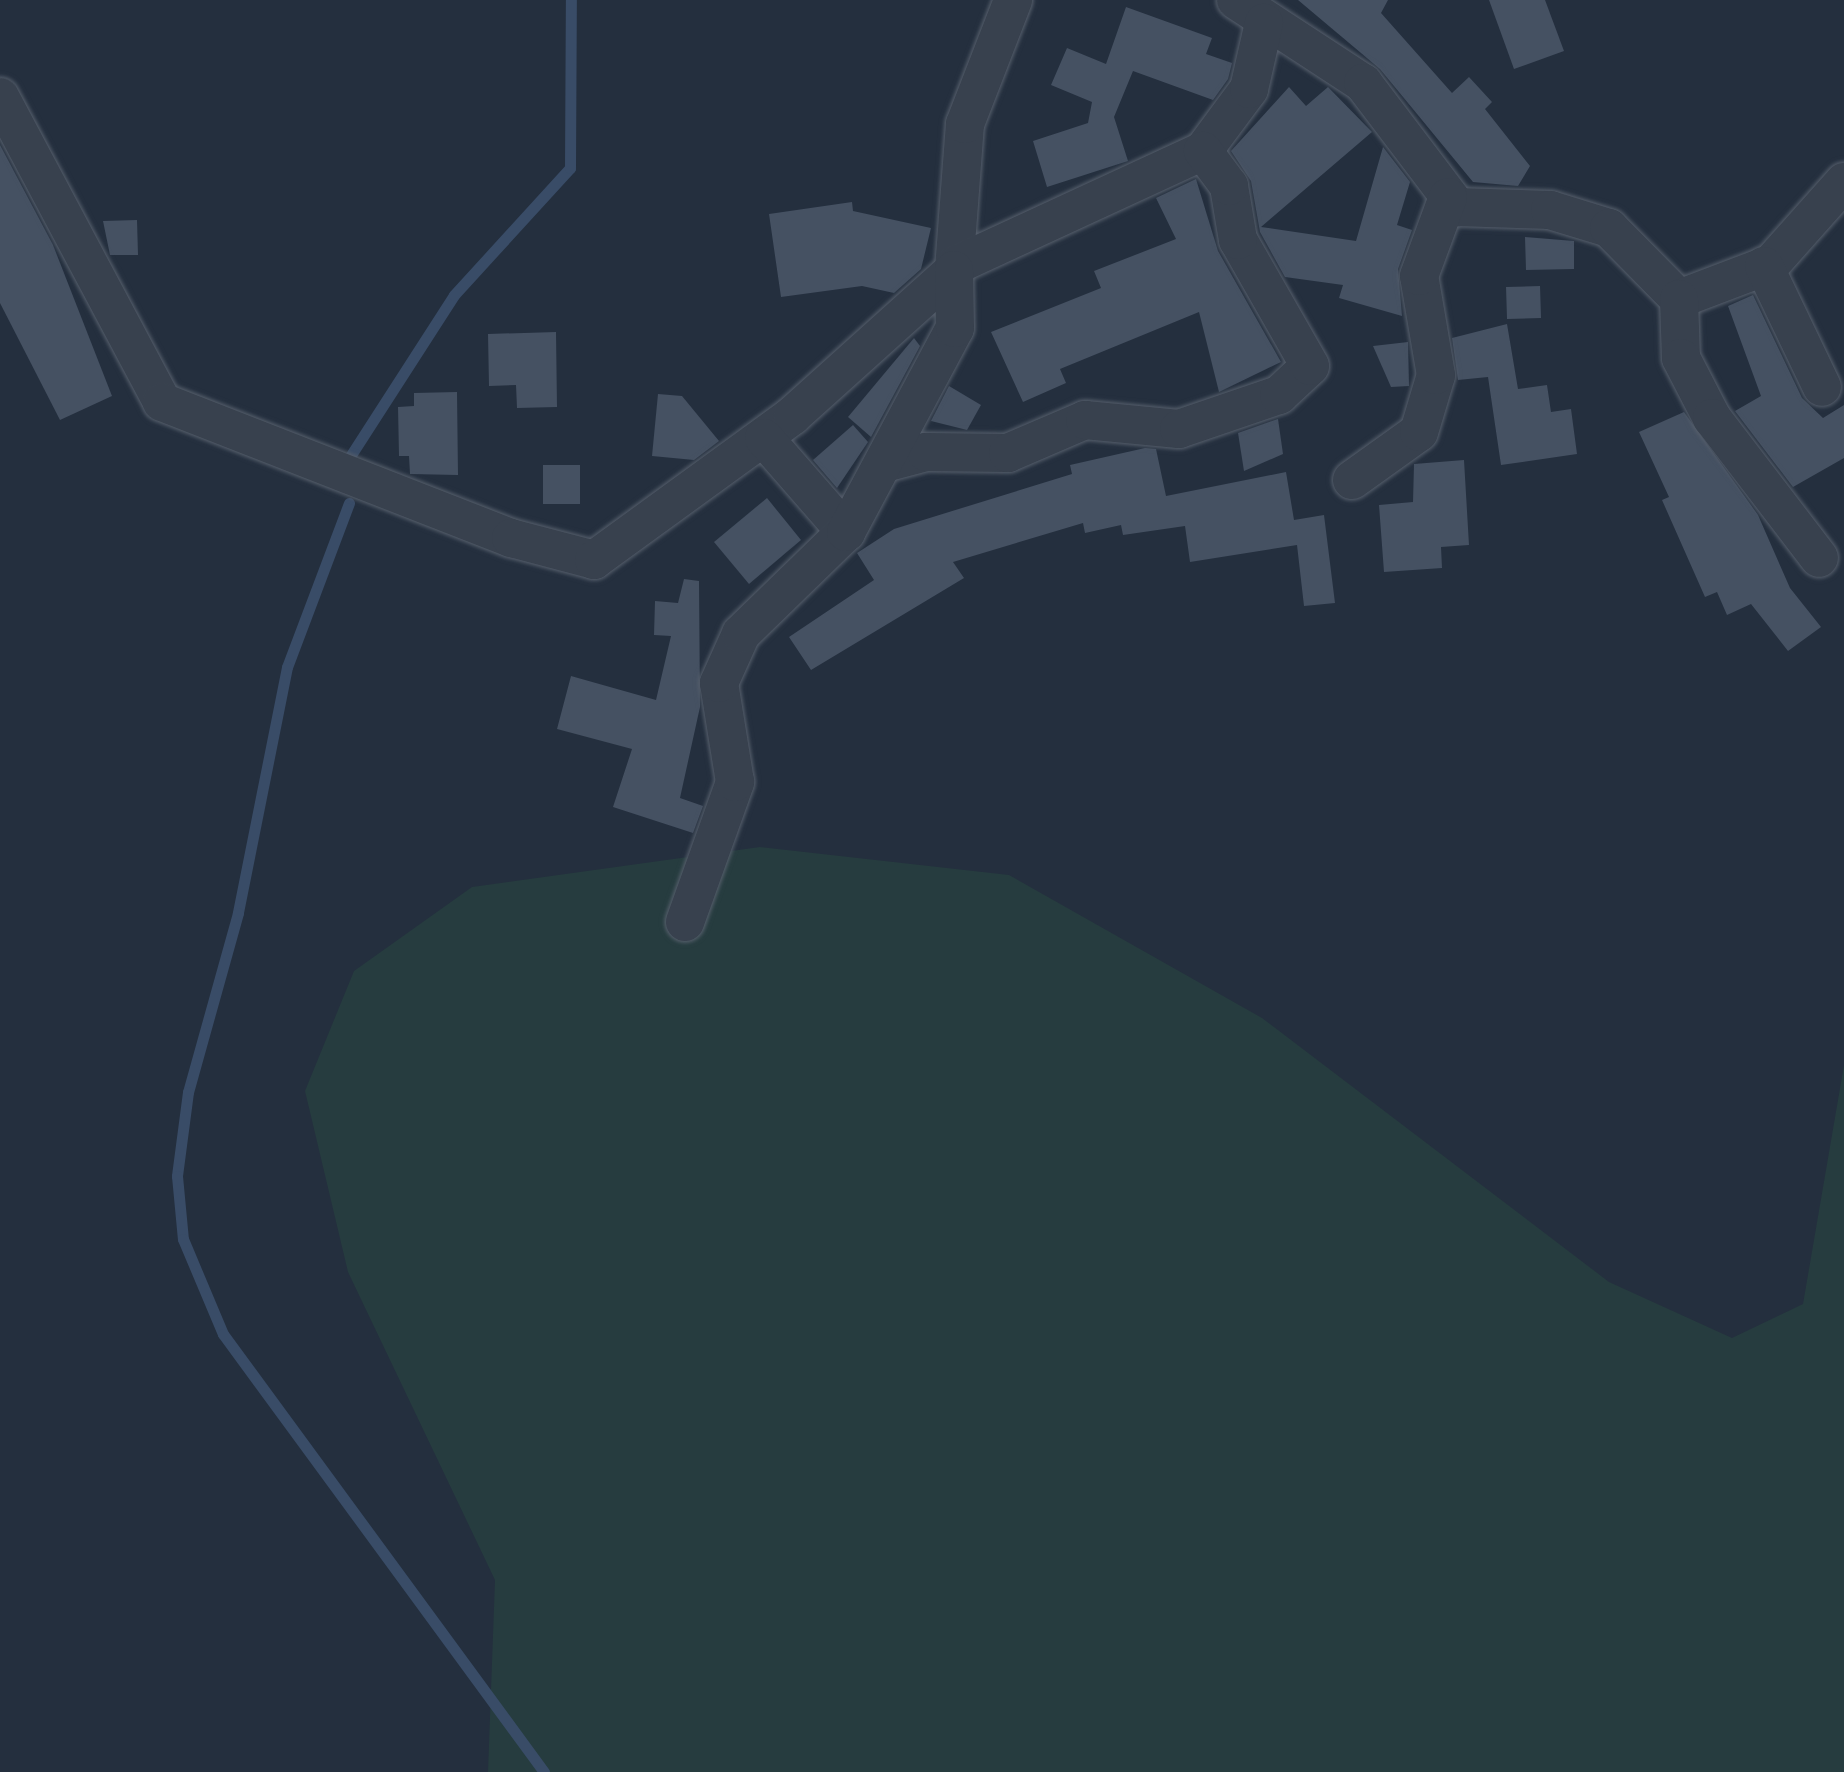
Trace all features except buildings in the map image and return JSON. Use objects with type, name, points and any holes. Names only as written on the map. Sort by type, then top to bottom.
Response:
[{"type":"street","points":[[685,922],[735,782],[719,684],[741,634],[846,532],[955,328],[965,124],[1012,0]]},
{"type":"street","points":[[0,97],[162,402],[512,538],[594,560],[764,438],[955,267],[1203,152],[1249,89],[1250,12]]},
{"type":"street","points":[[1250,12],[1363,82],[1457,208],[1550,210],[1609,228],[1678,298],[1681,358],[1712,418],[1818,558]]},
{"type":"street","points":[[884,463],[926,452],[1008,453],[1085,420],[1179,428],[1278,396],[1310,366],[1238,240],[1229,186],[1203,152]]},
{"type":"street","points":[[1678,298],[1764,266],[1820,217],[1844,182]]},
{"type":"street","points":[[1352,480],[1419,432],[1436,375],[1419,276],[1448,197]]},
{"type":"street","points":[[1764,266],[1822,387]]},
{"type":"street","points":[[764,438],[846,532]]},
{"type":"green space","points":[[760,847],[1009,875],[1262,1018],[1609,1282],[1732,1338],[1803,1304],[1844,1065],[1844,1772],[488,1772],[495,1580],[348,1272],[305,1091],[354,971],[472,887]]},
{"type":"waterway","points":[[351,455],[454,295],[570,168],[571,0]]},
{"type":"waterway","points":[[349,503],[287,667],[238,913],[188,1092],[177,1176],[183,1239],[223,1334],[544,1772]]}]
